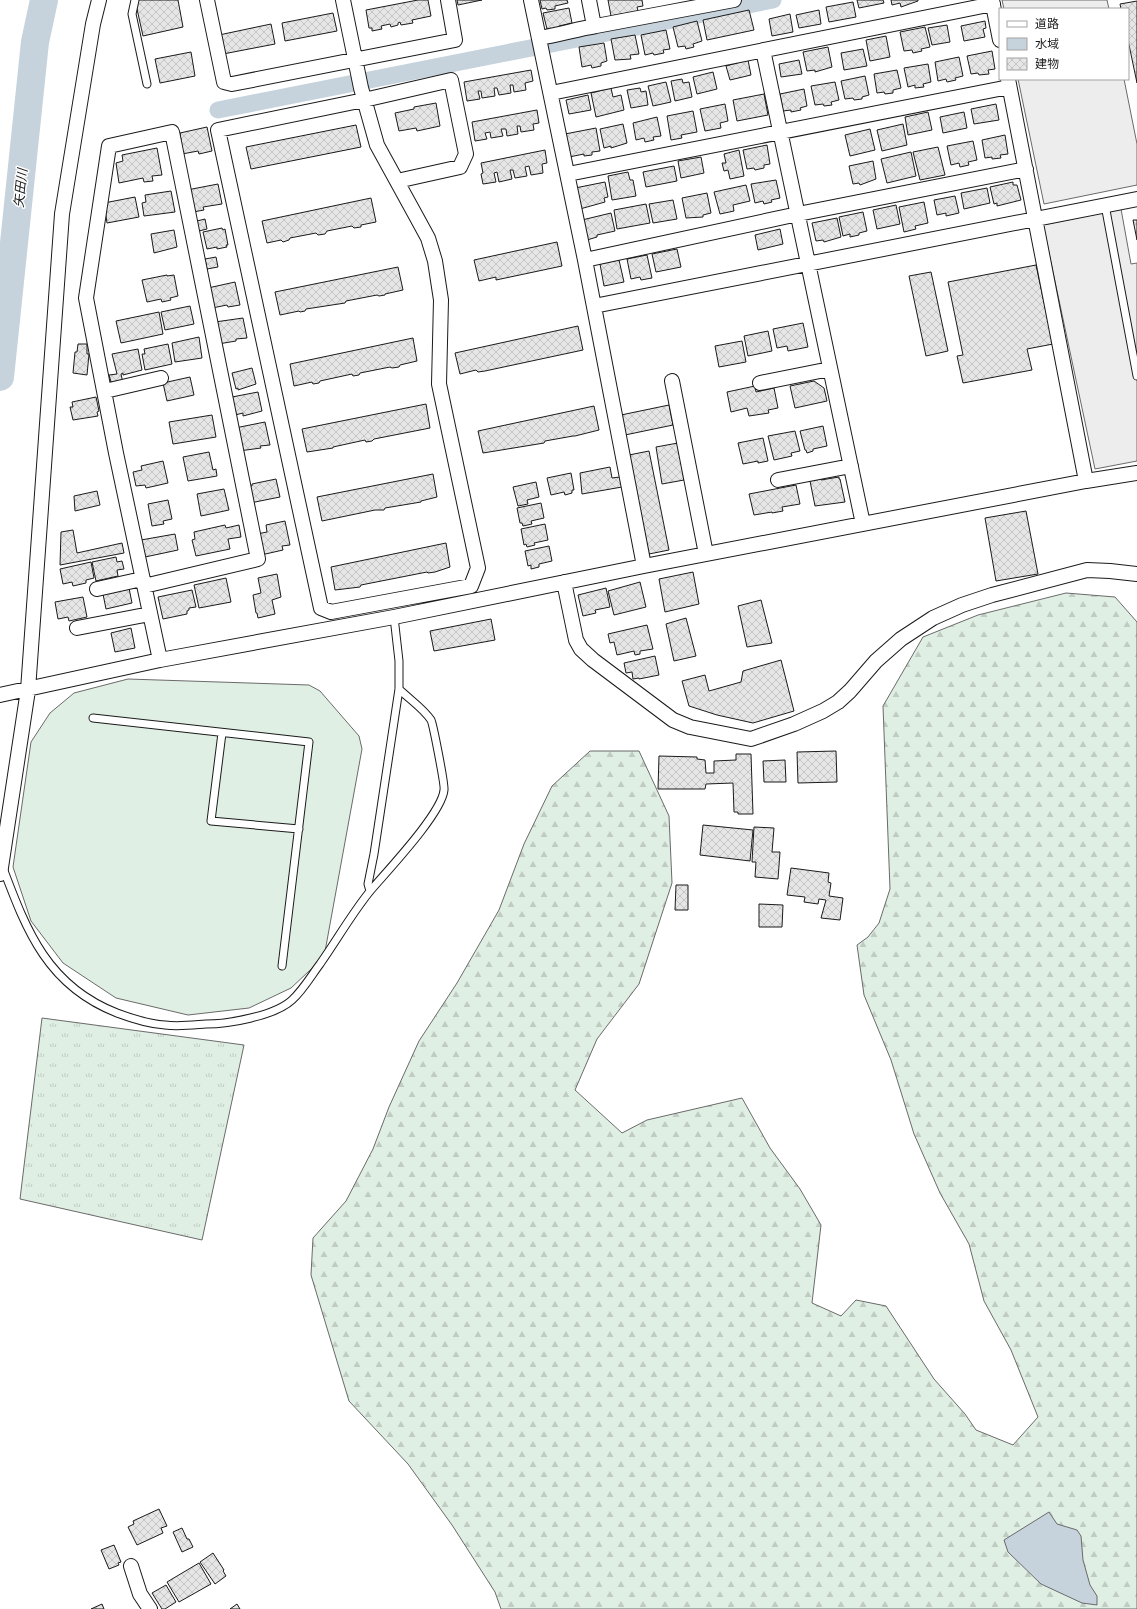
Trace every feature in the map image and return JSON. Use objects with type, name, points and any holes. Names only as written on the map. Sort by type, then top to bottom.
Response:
[{"type":"street","points":[[1,869],[21,691],[62,214],[93,24],[99,0]]},
{"type":"street","points":[[207,0],[224,82],[232,84],[357,66],[455,40],[448,0]]},
{"type":"street","points":[[343,0],[362,94],[377,145],[428,238],[435,261],[441,300],[442,330],[438,368],[439,384],[478,568],[471,586],[331,612],[321,608],[218,130],[362,94],[451,80],[466,154],[460,168],[397,181]]},
{"type":"street","points":[[531,0],[568,174],[644,566]]},
{"type":"street","points":[[589,0],[594,26]]},
{"type":"street","points":[[539,38],[594,26],[641,19],[734,0]]},
{"type":"street","points":[[551,93],[993,2],[999,35]]},
{"type":"street","points":[[763,50],[863,524]]},
{"type":"street","points":[[568,174],[780,132],[1008,83],[1086,481]]},
{"type":"street","points":[[97,589],[143,583],[258,559],[172,132],[109,146],[86,298],[116,453],[143,583],[160,660]]},
{"type":"street","points":[[585,260],[798,214],[1026,169]]},
{"type":"street","points":[[594,306],[808,265],[1034,218],[1137,199]]},
{"type":"street","points":[[760,382],[830,369]]},
{"type":"street","points":[[105,391],[161,378]]},
{"type":"street","points":[[672,381],[706,554]]},
{"type":"street","points":[[778,480],[851,466]]},
{"type":"street","points":[[0,695],[160,660],[394,617],[644,566],[1086,481],[1137,473]]},
{"type":"street","points":[[564,582],[576,640],[585,654],[673,720],[690,727],[751,739],[794,724],[823,711],[838,702],[850,691],[876,661],[901,640],[928,621],[962,605],[992,595],[1087,570],[1110,570],[1137,574]]},
{"type":"street","points":[[77,628],[150,614]]},
{"type":"street","points":[[132,1566],[140,1594],[150,1609]]},
{"type":"lane","points":[[135,0],[132,14],[147,84]]},
{"type":"lane","points":[[1105,205],[1137,376]]},
{"type":"lane","points":[[370,891],[368,884],[374,854],[399,689],[399,661],[394,617]]},
{"type":"lane","points":[[1,869],[32,938],[53,968],[71,986],[93,1003],[139,1021],[166,1026],[223,1024],[247,1019],[272,1011],[291,1001],[308,981],[370,891],[432,817],[443,796],[445,788],[433,722],[425,712],[399,689]]},
{"type":"lane","points":[[93,718],[309,742],[282,966]]},
{"type":"lane","points":[[222,733],[211,820],[299,829]]},
{"type":"green space","points":[[1066,593],[1115,597],[1137,622],[1137,1609],[501,1609],[495,1592],[452,1525],[408,1464],[349,1401],[311,1275],[313,1238],[346,1201],[373,1149],[389,1107],[419,1041],[457,983],[499,910],[524,844],[552,786],[590,751],[639,751],[669,816],[672,883],[639,984],[597,1039],[575,1090],[622,1133],[647,1120],[742,1098],[770,1148],[800,1189],[821,1225],[812,1303],[841,1316],[856,1300],[886,1306],[934,1379],[965,1414],[976,1430],[1013,1445],[1038,1417],[1011,1350],[984,1301],[969,1244],[940,1193],[914,1134],[891,1060],[864,995],[857,945],[868,937],[879,923],[890,889],[883,706],[923,637],[978,615]]},
{"type":"green space","points":[[128,679],[309,685],[320,691],[359,736],[362,749],[324,957],[291,988],[249,1008],[188,1015],[116,998],[63,963],[31,921],[13,867],[31,742],[50,713],[74,693]]},
{"type":"green space","points":[[42,1018],[244,1045],[202,1240],[20,1199]]},
{"type":"shaded area","points":[[1002,0],[1107,0],[1109,8],[1004,8]]},
{"type":"shaded area","points":[[1018,80],[1124,80],[1137,144],[1137,185],[1044,204]]},
{"type":"shaded area","points":[[1121,209],[1131,264],[1137,263],[1137,461],[1095,469],[1043,225]]},
{"type":"water","points":[[1049,1512],[1057,1524],[1077,1530],[1081,1536],[1083,1560],[1090,1585],[1097,1596],[1097,1605],[1082,1603],[1041,1584],[1008,1552],[1004,1540]]},
{"type":"building","points":[[135,0],[178,0],[183,27],[143,36]]},
{"type":"building","points":[[418,0],[428,0],[431,16],[412,20],[413,23],[401,25],[400,22],[398,25],[391,27],[390,24],[381,26],[382,29],[372,31],[372,28],[369,28],[366,10]]},
{"type":"building","points":[[457,0],[482,0],[458,5]]},
{"type":"building","points":[[540,0],[567,0],[568,3],[555,6],[555,9],[547,10],[546,8],[542,9]]},
{"type":"building","points":[[608,0],[642,0],[643,6],[637,7],[638,11],[611,16]]},
{"type":"building","points":[[857,0],[883,0],[884,3],[859,8]]},
{"type":"building","points":[[891,0],[918,1],[901,7],[900,3],[892,5]]},
{"type":"building","points":[[1137,1],[1137,83],[1129,45],[1129,8],[1121,8],[1120,4]]},
{"type":"building","points":[[853,2],[856,17],[829,22],[826,7]]},
{"type":"building","points":[[569,8],[572,23],[559,26],[560,29],[551,31],[551,28],[547,29],[543,13]]},
{"type":"building","points":[[749,10],[754,30],[707,40],[703,20]]},
{"type":"building","points":[[819,10],[821,24],[799,28],[796,15]]},
{"type":"building","points":[[333,13],[337,31],[285,41],[282,23]]},
{"type":"building","points":[[790,14],[793,32],[772,36],[769,19]]},
{"type":"building","points":[[697,21],[702,41],[693,44],[694,47],[686,49],[685,46],[678,47],[673,27]]},
{"type":"building","points":[[985,21],[986,28],[983,29],[985,37],[964,41],[961,26]]},
{"type":"building","points":[[271,24],[275,44],[223,54],[219,35]]},
{"type":"building","points":[[947,25],[950,42],[932,45],[928,28]]},
{"type":"building","points":[[925,27],[930,47],[913,53],[912,50],[904,51],[900,32]]},
{"type":"building","points":[[666,30],[670,49],[663,50],[664,53],[645,55],[641,35]]},
{"type":"building","points":[[635,35],[639,54],[630,55],[631,59],[615,60],[611,39]]},
{"type":"building","points":[[886,36],[890,57],[870,61],[866,40]]},
{"type":"building","points":[[604,43],[607,61],[601,63],[601,66],[592,68],[591,65],[582,67],[579,47]]},
{"type":"building","points":[[828,47],[832,67],[815,72],[815,70],[807,71],[803,52]]},
{"type":"building","points":[[863,49],[867,66],[844,70],[841,53]]},
{"type":"building","points":[[992,51],[995,69],[988,70],[989,74],[971,74],[967,56]]},
{"type":"building","points":[[191,52],[195,76],[160,83],[155,59]]},
{"type":"building","points":[[959,57],[963,76],[955,78],[956,80],[947,82],[946,79],[938,81],[935,62]]},
{"type":"building","points":[[748,60],[751,75],[730,80],[726,66]]},
{"type":"building","points":[[799,60],[802,74],[781,77],[779,64]]},
{"type":"building","points":[[928,64],[931,82],[923,84],[924,87],[915,88],[915,85],[908,87],[904,68]]},
{"type":"building","points":[[531,70],[533,81],[525,83],[526,90],[514,92],[513,85],[510,85],[511,93],[499,95],[497,88],[494,88],[495,96],[482,98],[481,91],[478,91],[480,99],[467,101],[464,82]]},
{"type":"building","points":[[897,70],[901,88],[893,90],[893,93],[877,93],[874,74]]},
{"type":"building","points":[[713,72],[717,89],[697,94],[693,77]]},
{"type":"building","points":[[865,76],[869,95],[862,97],[862,99],[845,99],[841,81]]},
{"type":"building","points":[[682,79],[683,83],[689,82],[692,97],[675,101],[671,81]]},
{"type":"building","points":[[666,82],[671,102],[653,106],[648,86]]},
{"type":"building","points":[[835,82],[839,100],[831,102],[832,105],[815,105],[811,86]]},
{"type":"building","points":[[611,88],[613,97],[621,95],[624,110],[596,117],[591,93]]},
{"type":"building","points":[[640,88],[641,92],[646,91],[648,105],[631,108],[627,90]]},
{"type":"building","points":[[804,89],[807,106],[800,108],[801,110],[791,112],[791,110],[783,111],[780,94]]},
{"type":"building","points":[[764,94],[768,115],[737,121],[733,100]]},
{"type":"building","points":[[588,95],[591,110],[569,114],[566,100]]},
{"type":"building","points":[[436,103],[440,126],[417,131],[416,128],[399,131],[395,113],[414,109],[414,107]]},
{"type":"building","points":[[725,104],[728,121],[720,123],[721,128],[705,131],[700,109]]},
{"type":"building","points":[[996,104],[999,120],[974,124],[971,109]]},
{"type":"building","points":[[537,110],[539,123],[533,124],[534,130],[521,132],[520,126],[517,126],[518,134],[507,136],[506,129],[501,129],[503,136],[491,138],[490,132],[485,133],[487,139],[475,141],[472,122]]},
{"type":"building","points":[[693,111],[697,132],[681,135],[682,138],[671,140],[667,116]]},
{"type":"building","points":[[928,112],[932,130],[908,135],[905,117]]},
{"type":"building","points":[[964,112],[967,128],[943,133],[940,117]]},
{"type":"building","points":[[657,117],[661,136],[653,137],[654,140],[645,142],[644,138],[636,140],[633,123]]},
{"type":"building","points":[[623,124],[627,143],[611,148],[611,146],[604,148],[600,129]]},
{"type":"building","points":[[903,124],[907,145],[882,151],[877,130]]},
{"type":"building","points":[[356,125],[361,147],[251,169],[246,147]]},
{"type":"building","points":[[207,127],[212,151],[199,154],[198,151],[182,154],[179,140],[181,140],[180,133]]},
{"type":"building","points":[[596,128],[600,151],[592,152],[592,155],[584,156],[584,154],[569,157],[565,134]]},
{"type":"building","points":[[870,129],[875,150],[850,156],[845,135]]},
{"type":"building","points":[[1005,135],[1008,154],[1000,155],[1001,158],[985,158],[982,140]]},
{"type":"building","points":[[973,141],[977,160],[968,162],[969,165],[960,167],[959,163],[951,165],[947,146]]},
{"type":"building","points":[[767,145],[770,164],[764,165],[764,168],[755,170],[754,168],[747,169],[743,150]]},
{"type":"building","points":[[938,147],[945,175],[920,180],[913,152]]},
{"type":"building","points":[[157,148],[162,175],[152,176],[153,181],[144,182],[143,178],[119,183],[116,163],[123,161],[122,155]]},
{"type":"building","points":[[545,150],[547,163],[542,164],[543,173],[531,175],[529,166],[525,167],[527,176],[515,178],[513,170],[510,170],[512,179],[499,182],[497,172],[494,173],[496,182],[483,184],[481,163]]},
{"type":"building","points":[[739,150],[744,176],[730,179],[728,170],[724,171],[722,163],[726,163],[724,154]]},
{"type":"building","points":[[911,152],[916,176],[887,183],[881,159]]},
{"type":"building","points":[[701,157],[704,173],[681,178],[678,161]]},
{"type":"building","points":[[873,161],[876,179],[860,185],[859,183],[853,184],[849,166]]},
{"type":"building","points":[[674,166],[677,181],[646,187],[643,172]]},
{"type":"building","points":[[628,172],[630,180],[633,180],[636,196],[612,200],[608,176]]},
{"type":"building","points":[[776,180],[780,198],[771,200],[772,202],[764,204],[763,201],[755,203],[751,184]]},
{"type":"building","points":[[605,182],[608,197],[604,198],[605,202],[580,209],[575,188]]},
{"type":"building","points":[[1013,182],[1013,185],[1017,185],[1021,200],[997,206],[997,203],[994,204],[990,187]]},
{"type":"building","points":[[218,184],[222,204],[203,207],[204,210],[193,212],[187,190]]},
{"type":"building","points":[[746,185],[750,201],[733,205],[734,211],[720,214],[714,192]]},
{"type":"building","points":[[987,188],[990,203],[964,209],[961,193]]},
{"type":"building","points":[[171,191],[175,212],[144,216],[142,203],[146,202],[145,195]]},
{"type":"building","points":[[707,193],[711,213],[703,215],[703,217],[686,218],[682,198]]},
{"type":"building","points":[[955,196],[959,213],[946,216],[946,213],[937,215],[934,200]]},
{"type":"building","points":[[135,197],[139,217],[107,223],[104,203]]},
{"type":"building","points":[[371,198],[376,222],[361,225],[361,227],[354,228],[352,226],[327,231],[325,234],[318,235],[316,233],[290,238],[289,240],[283,242],[281,240],[267,243],[262,221]]},
{"type":"building","points":[[673,200],[677,219],[653,223],[649,204]]},
{"type":"building","points":[[924,202],[928,223],[915,226],[916,229],[904,232],[899,207]]},
{"type":"building","points":[[646,204],[650,223],[617,229],[614,210]]},
{"type":"building","points":[[896,205],[900,224],[877,229],[873,210]]},
{"type":"building","points":[[863,212],[867,231],[850,237],[850,234],[843,236],[839,217]]},
{"type":"building","points":[[611,213],[615,231],[597,235],[597,237],[587,240],[582,220]]},
{"type":"building","points":[[837,218],[841,237],[824,242],[823,240],[816,241],[812,223]]},
{"type":"building","points":[[205,219],[207,229],[195,232],[193,222]]},
{"type":"building","points":[[1133,220],[1137,220],[1137,240]]},
{"type":"building","points":[[222,228],[223,230],[225,229],[228,245],[226,245],[227,247],[207,249],[203,232]]},
{"type":"building","points":[[780,229],[783,244],[758,250],[755,235]]},
{"type":"building","points":[[174,230],[177,247],[154,253],[151,234]]},
{"type":"building","points":[[557,242],[562,266],[496,280],[496,277],[479,281],[474,260]]},
{"type":"building","points":[[677,249],[681,267],[656,272],[652,254]]},
{"type":"building","points":[[647,255],[652,278],[641,280],[640,277],[631,279],[627,259]]},
{"type":"building","points":[[216,257],[218,267],[207,269],[205,259]]},
{"type":"building","points":[[619,260],[624,282],[604,286],[600,264]]},
{"type":"building","points":[[1036,265],[1053,344],[1027,349],[1032,370],[963,383],[957,356],[963,355],[948,282]]},
{"type":"building","points":[[398,267],[403,290],[385,295],[377,295],[346,301],[345,303],[280,315],[275,292]]},
{"type":"building","points":[[931,272],[948,351],[926,356],[909,276]]},
{"type":"building","points":[[174,275],[178,296],[170,298],[171,300],[162,302],[161,299],[147,302],[142,280]]},
{"type":"building","points":[[235,282],[240,305],[228,307],[227,305],[212,308],[208,288]]},
{"type":"building","points":[[190,306],[194,324],[165,330],[161,312]]},
{"type":"building","points":[[159,312],[163,334],[121,343],[116,321]]},
{"type":"building","points":[[243,318],[247,338],[236,339],[236,341],[218,344],[215,322]]},
{"type":"building","points":[[803,323],[808,347],[788,351],[787,346],[777,348],[773,329]]},
{"type":"building","points":[[578,326],[583,350],[485,371],[478,372],[476,370],[460,374],[455,353]]},
{"type":"building","points":[[768,331],[772,351],[748,356],[744,336]]},
{"type":"building","points":[[199,337],[202,358],[175,362],[172,343]]},
{"type":"building","points":[[413,338],[417,361],[400,365],[399,367],[390,367],[360,373],[359,375],[353,376],[352,374],[320,381],[319,383],[313,384],[312,382],[294,386],[290,364]]},
{"type":"building","points":[[742,341],[746,362],[719,367],[715,346]]},
{"type":"building","points":[[78,344],[87,344],[87,354],[89,354],[87,375],[73,373],[75,352],[77,352]]},
{"type":"building","points":[[168,344],[172,364],[145,370],[142,354],[145,354],[144,349]]},
{"type":"building","points":[[138,349],[142,370],[123,375],[123,373],[121,374],[123,383],[112,385],[109,375],[117,374],[112,354]]},
{"type":"building","points":[[252,368],[256,384],[238,390],[238,388],[236,389],[232,373]]},
{"type":"building","points":[[190,377],[194,395],[167,401],[163,383]]},
{"type":"building","points":[[814,381],[824,388],[827,401],[795,408],[790,386]]},
{"type":"building","points":[[755,386],[756,392],[774,388],[778,408],[768,410],[769,413],[749,416],[747,408],[731,412],[727,392]]},
{"type":"building","points":[[258,392],[262,411],[243,416],[243,413],[235,415],[232,397]]},
{"type":"building","points":[[96,397],[99,411],[97,412],[98,416],[73,420],[70,407],[73,407],[72,402]]},
{"type":"building","points":[[426,404],[430,428],[374,439],[372,441],[366,442],[365,440],[333,448],[307,452],[302,429]]},
{"type":"building","points":[[669,405],[673,425],[625,435],[621,415]]},
{"type":"building","points":[[594,406],[599,430],[545,441],[544,443],[483,453],[478,431]]},
{"type":"building","points":[[212,415],[216,437],[173,444],[169,422]]},
{"type":"building","points":[[265,422],[270,445],[260,446],[261,448],[239,451],[235,428]]},
{"type":"building","points":[[823,426],[827,446],[813,449],[813,451],[807,453],[800,431]]},
{"type":"building","points":[[795,431],[800,451],[791,453],[792,456],[774,460],[768,436]]},
{"type":"building","points":[[763,438],[768,461],[743,464],[738,443]]},
{"type":"building","points":[[678,443],[684,480],[662,484],[656,447]]},
{"type":"building","points":[[649,451],[669,550],[649,554],[629,455]]},
{"type":"building","points":[[209,452],[213,470],[216,469],[217,476],[188,481],[183,457]]},
{"type":"building","points":[[163,461],[168,483],[146,488],[145,485],[136,486],[133,472],[142,470],[141,466]]},
{"type":"building","points":[[610,467],[612,478],[620,477],[622,487],[582,494],[580,473]]},
{"type":"building","points":[[571,473],[574,490],[572,490],[572,493],[565,495],[564,492],[551,495],[547,478]]},
{"type":"building","points":[[433,474],[437,497],[421,502],[385,508],[384,510],[375,510],[322,521],[317,497]]},
{"type":"building","points":[[839,477],[845,502],[815,506],[810,481]]},
{"type":"building","points":[[276,479],[280,497],[250,503],[247,487],[252,486],[252,484]]},
{"type":"building","points":[[536,482],[539,497],[527,500],[528,504],[518,506],[513,487]]},
{"type":"building","points":[[796,485],[800,504],[782,507],[783,511],[754,515],[749,494]]},
{"type":"building","points":[[224,489],[229,510],[201,516],[197,494]]},
{"type":"building","points":[[97,491],[100,505],[75,511],[74,496]]},
{"type":"building","points":[[168,500],[172,519],[163,521],[164,524],[152,526],[148,504]]},
{"type":"building","points":[[541,503],[544,518],[531,521],[532,524],[523,526],[522,523],[520,523],[517,508]]},
{"type":"building","points":[[1026,511],[1038,574],[996,581],[985,518]]},
{"type":"building","points":[[285,521],[290,545],[282,546],[283,550],[261,555],[257,534],[267,532],[266,525]]},
{"type":"building","points":[[545,524],[548,540],[534,543],[535,545],[527,547],[526,544],[524,545],[521,529]]},
{"type":"building","points":[[225,525],[226,528],[239,525],[241,537],[228,539],[230,549],[196,556],[192,540],[195,539],[194,532]]},
{"type":"building","points":[[73,530],[77,553],[122,543],[124,553],[60,565],[61,532]]},
{"type":"building","points":[[175,534],[178,550],[145,557],[141,540]]},
{"type":"building","points":[[446,543],[450,567],[435,572],[427,572],[361,585],[360,587],[335,590],[331,567]]},
{"type":"building","points":[[549,546],[552,561],[539,564],[539,567],[531,569],[531,565],[528,566],[525,551]]},
{"type":"building","points":[[116,557],[117,562],[122,561],[124,569],[117,570],[118,576],[96,581],[92,562]]},
{"type":"building","points":[[91,562],[94,578],[86,580],[86,583],[73,586],[72,582],[63,584],[60,569]]},
{"type":"building","points":[[693,572],[699,604],[665,612],[659,579]]},
{"type":"building","points":[[277,574],[281,597],[272,600],[275,614],[258,618],[253,595],[261,593],[258,578]]},
{"type":"building","points":[[226,578],[231,602],[199,608],[194,585]]},
{"type":"building","points":[[640,582],[646,607],[614,615],[608,591]]},
{"type":"building","points":[[129,588],[132,603],[106,609],[103,594]]},
{"type":"building","points":[[606,588],[610,607],[595,610],[596,613],[583,616],[578,595]]},
{"type":"building","points":[[192,590],[196,607],[189,608],[187,614],[163,619],[158,597]]},
{"type":"building","points":[[83,597],[87,617],[69,621],[68,617],[58,619],[55,602]]},
{"type":"building","points":[[761,600],[772,643],[747,647],[738,606]]},
{"type":"building","points":[[686,618],[696,656],[674,661],[666,624]]},
{"type":"building","points":[[491,619],[495,640],[434,651],[430,631]]},
{"type":"building","points":[[647,625],[653,649],[640,651],[640,654],[635,655],[634,651],[617,655],[614,642],[610,643],[608,634]]},
{"type":"building","points":[[131,628],[135,648],[115,652],[111,633]]},
{"type":"building","points":[[655,656],[659,675],[633,679],[632,672],[626,673],[624,663]]},
{"type":"building","points":[[781,660],[794,711],[753,723],[717,715],[689,706],[682,681],[705,675],[709,691],[741,682],[743,671]]},
{"type":"building","points":[[836,751],[837,782],[798,783],[797,752]]},
{"type":"building","points":[[736,754],[751,754],[753,814],[738,814],[738,812],[734,812],[733,783],[706,784],[705,789],[658,789],[659,756],[697,757],[697,759],[705,760],[706,773],[714,773],[714,761],[736,760]]},
{"type":"building","points":[[785,760],[786,782],[764,782],[763,761]]},
{"type":"building","points":[[703,825],[753,830],[750,861],[700,855]]},
{"type":"building","points":[[754,827],[774,828],[772,852],[780,852],[778,879],[755,877],[756,862],[752,862]]},
{"type":"building","points":[[791,868],[829,873],[828,882],[831,883],[829,896],[843,898],[840,920],[821,918],[826,900],[819,899],[818,904],[804,902],[805,897],[787,895]]},
{"type":"building","points":[[676,885],[688,885],[688,910],[675,910]]},
{"type":"building","points":[[759,904],[783,905],[782,927],[759,927]]},
{"type":"building","points":[[159,1509],[167,1526],[161,1528],[163,1533],[137,1545],[128,1527],[134,1524],[133,1521]]},
{"type":"building","points":[[182,1528],[193,1547],[182,1552],[173,1532]]},
{"type":"building","points":[[114,1545],[121,1562],[118,1563],[119,1565],[109,1569],[101,1550]]},
{"type":"building","points":[[213,1553],[224,1570],[223,1571],[226,1576],[215,1584],[200,1562]]},
{"type":"building","points":[[199,1563],[211,1584],[179,1602],[167,1582]]},
{"type":"building","points":[[166,1585],[176,1602],[165,1609],[162,1609],[152,1593]]},
{"type":"building","points":[[102,1604],[104,1609],[91,1609]]},
{"type":"building","points":[[237,1604],[240,1609],[230,1609]]},
{"type":"waterway","name":"矢田川","points":[[0,377],[35,42],[44,0]]},
{"type":"waterway","points":[[218,110],[773,0]]}]
